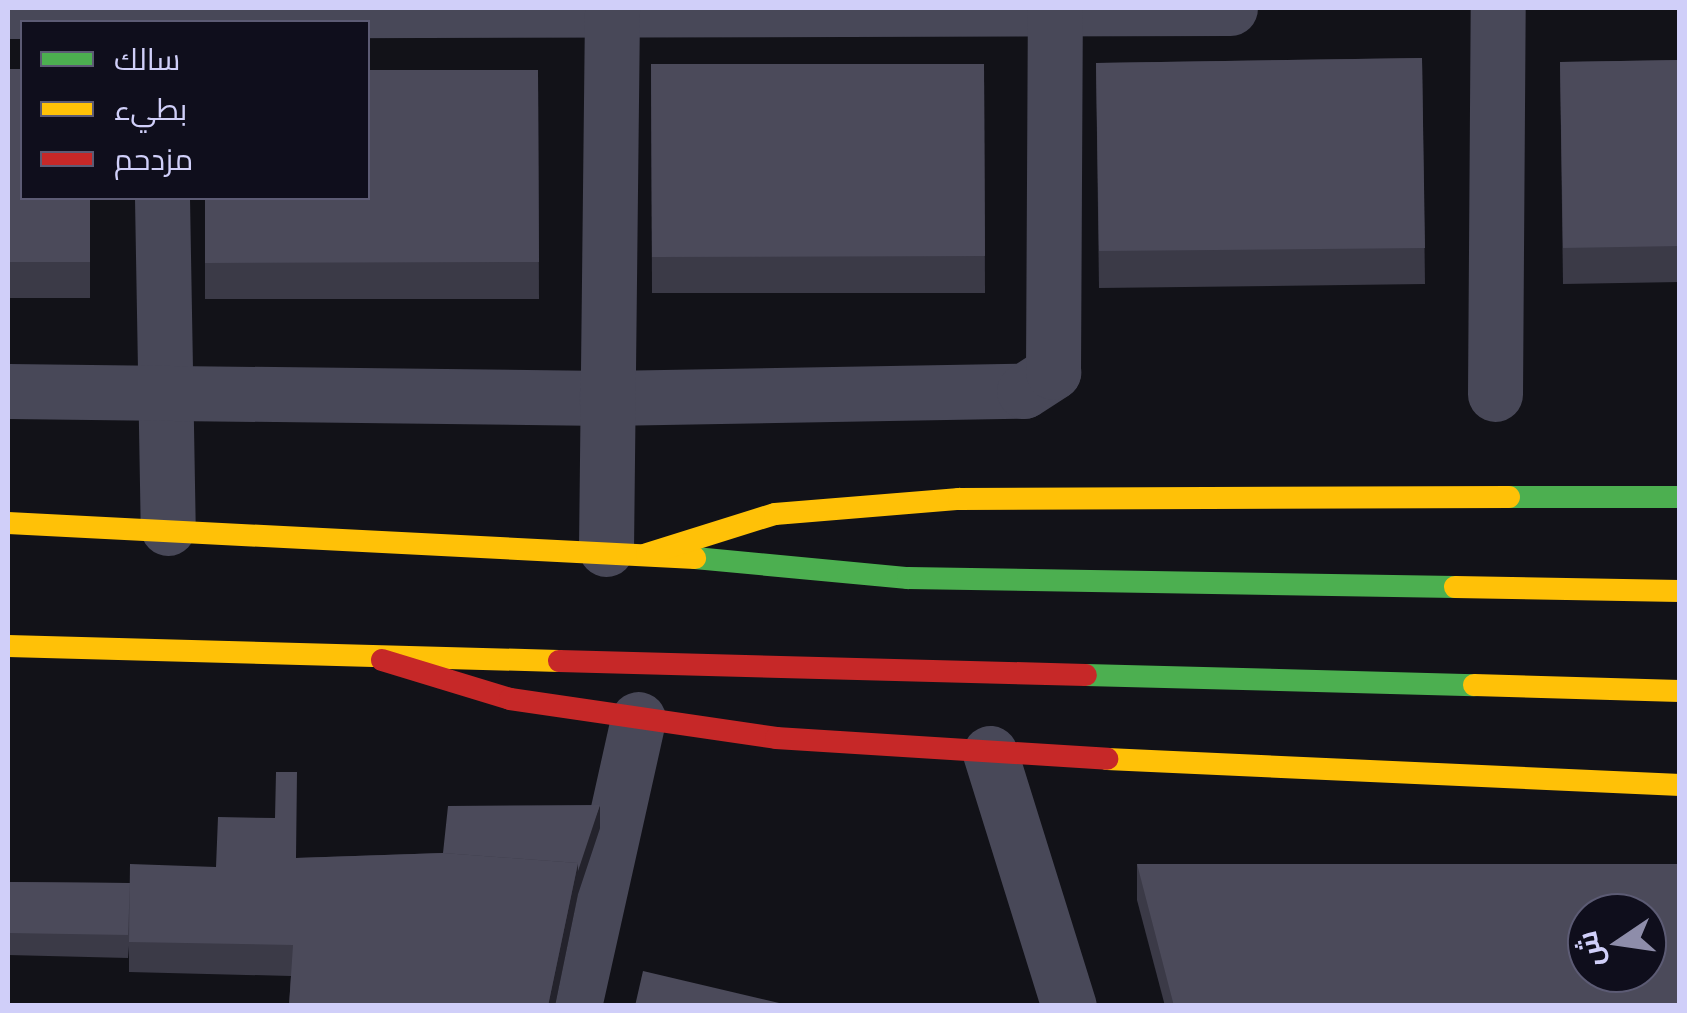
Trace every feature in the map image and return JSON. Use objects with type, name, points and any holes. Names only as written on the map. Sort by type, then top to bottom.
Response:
[{"type":"main road","points":[[627,551],[775,514],[958,498],[1680,497]]},
{"type":"main road","points":[[8,522],[627,551],[908,578],[1680,590]]},
{"type":"main road","points":[[8,646],[382,660],[1680,691]]},
{"type":"main road","points":[[382,660],[510,699],[638,720],[990,753],[1440,780],[1680,784]]},
{"type":"street","points":[[8,11],[1230,8]]},
{"type":"street","points":[[1495,394],[1498,8]]},
{"type":"street","points":[[8,390],[606,398],[1024,391],[1053,372],[1055,9]]},
{"type":"street","points":[[612,10],[606,398],[627,551]]},
{"type":"street","points":[[162,200],[168,528]]},
{"type":"street","points":[[574,1006],[638,720]]},
{"type":"street","points":[[990,753],[1068,1006]]},
{"type":"building","points":[[1422,58],[1425,248],[1099,251],[1096,63]]},
{"type":"building","points":[[1680,60],[1680,246],[1563,248],[1560,62]]},
{"type":"building","points":[[651,64],[984,64],[985,256],[652,257]]},
{"type":"building","points":[[8,69],[20,69],[20,200],[90,200],[90,262],[8,262]]},
{"type":"building","points":[[370,70],[538,70],[539,262],[205,263],[205,200],[370,200]]},
{"type":"building","points":[[276,772],[297,772],[296,858],[443,853],[578,863],[548,1006],[289,1006],[293,945],[129,942],[130,864],[216,867],[218,817],[275,818]]},
{"type":"building","points":[[600,805],[578,871],[578,863],[443,853],[448,806]]},
{"type":"building","points":[[1137,864],[1680,864],[1680,1006],[1174,1006]]},
{"type":"building","points":[[8,882],[130,883],[128,935],[8,933]]},
{"type":"building","points":[[643,971],[792,1006],[635,1006]]},
{"type":"traffic: fast","points":[[1509,497],[1680,497]]},
{"type":"traffic: fast","points":[[695,558],[908,578],[1455,587]]},
{"type":"traffic: fast","points":[[1086,675],[1474,685]]},
{"type":"traffic: slow","points":[[647,554],[775,514],[959,499],[1509,497]]},
{"type":"traffic: slow","points":[[8,523],[695,558]]},
{"type":"traffic: slow","points":[[1455,587],[1680,591]]},
{"type":"traffic: slow","points":[[8,646],[559,661]]},
{"type":"traffic: slow","points":[[1474,685],[1680,691]]},
{"type":"traffic: slow","points":[[1107,759],[1680,785]]},
{"type":"traffic: jam","points":[[382,660],[510,699],[776,738],[1107,759]]},
{"type":"traffic: jam","points":[[559,661],[1086,675]]}]
